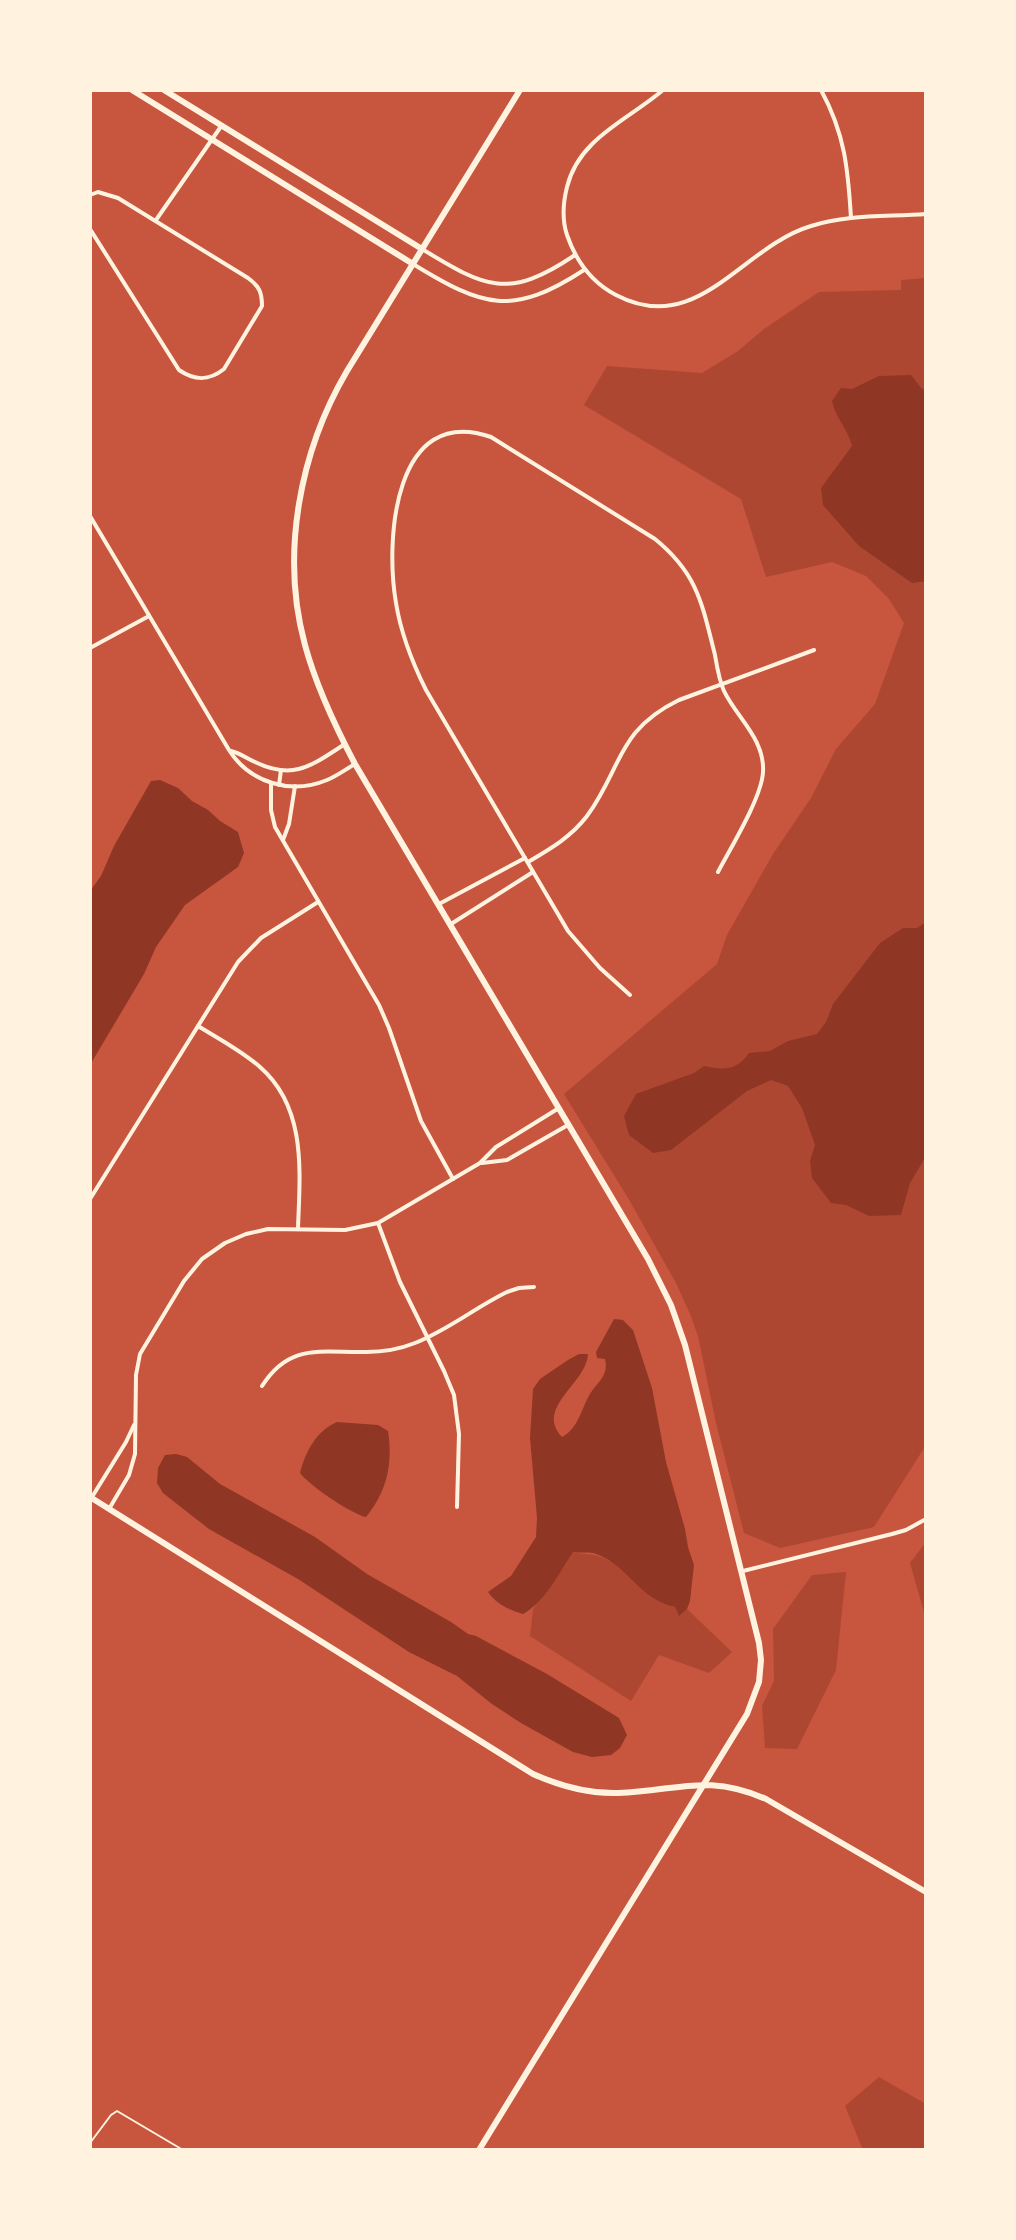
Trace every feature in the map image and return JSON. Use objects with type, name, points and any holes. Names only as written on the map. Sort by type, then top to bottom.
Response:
[{"type":"street","points":[[132,90],[458,291],[495,301],[527,299],[546,293],[584,270]]},
{"type":"street","points":[[164,90],[471,278],[501,284],[519,283],[537,278],[575,255]]},
{"type":"street","points":[[479,2150],[749,1711],[759,1682],[761,1653],[743,1571],[674,1311],[648,1259],[355,764],[332,721],[303,637],[295,574],[298,513],[309,459],[325,414],[347,371],[520,90]]},
{"type":"street","points":[[663,90],[600,135],[581,154],[570,175],[564,202],[565,227],[584,270],[606,290],[626,300],[655,306],[677,305],[698,298],[771,245],[811,225],[851,218],[926,214]]},
{"type":"street","points":[[821,90],[844,150],[851,218]]},
{"type":"street","points":[[156,220],[222,125]]},
{"type":"street","points":[[90,195],[108,193],[156,220],[259,288],[262,306],[224,369],[216,375],[196,379],[173,364],[90,229]]},
{"type":"street","points":[[630,995],[577,944],[420,678],[409,653],[396,604],[393,546],[397,509],[411,463],[421,449],[438,437],[471,431],[491,437],[664,545],[682,564],[698,594],[726,695],[759,745],[763,770],[759,790],[718,872]]},
{"type":"street","points":[[90,517],[229,750],[246,770],[271,783],[305,786],[326,780],[355,764]]},
{"type":"street","points":[[90,648],[149,616]]},
{"type":"street","points":[[439,904],[561,842],[582,822],[595,803],[621,751],[645,722],[674,702],[814,650]]},
{"type":"street","points":[[229,750],[255,763],[288,771],[306,768],[345,744]]},
{"type":"street","points":[[279,785],[281,770]]},
{"type":"street","points":[[271,783],[271,813],[275,827],[379,1005],[421,1121],[453,1179]]},
{"type":"street","points":[[283,840],[295,786]]},
{"type":"street","points":[[451,924],[533,872]]},
{"type":"street","points":[[90,1199],[234,967],[249,949],[267,935],[318,902]]},
{"type":"street","points":[[198,1026],[258,1065],[273,1080],[286,1101],[300,1152],[298,1228]]},
{"type":"street","points":[[109,1509],[132,1467],[136,1448],[140,1354],[187,1276],[211,1252],[240,1236],[268,1229],[350,1229],[378,1223],[480,1163],[496,1147],[559,1108]]},
{"type":"street","points":[[480,1163],[507,1160],[569,1125]]},
{"type":"street","points":[[378,1223],[400,1282],[450,1384],[457,1409],[457,1507]]},
{"type":"street","points":[[262,1386],[278,1366],[292,1357],[304,1353],[382,1351],[411,1345],[507,1292],[534,1287]]},
{"type":"street","points":[[135,1423],[91,1498],[536,1775],[560,1785],[614,1793],[706,1784],[734,1788],[766,1799],[926,1892]]},
{"type":"street","points":[[743,1571],[892,1534],[926,1519]]},
{"type":"path","points":[[90,2143],[117,2111],[183,2150]]},
{"type":"shaded area","points":[[926,278],[926,1445],[874,1527],[780,1548],[744,1533],[698,1336],[690,1314],[628,1198],[564,1094],[717,964],[727,935],[773,854],[811,798],[836,749],[875,704],[904,623],[889,599],[866,576],[832,562],[766,577],[741,499],[584,405],[607,366],[702,373],[738,351],[764,329],[819,292],[901,290],[901,280]]},
{"type":"shaded area","points":[[911,375],[926,390],[926,581],[912,583],[859,546],[823,505],[821,488],[852,446],[832,401],[841,388],[852,389],[879,376]]},
{"type":"shaded area","points":[[160,780],[178,788],[238,832],[244,853],[238,867],[185,905],[156,947],[144,974],[90,1065],[90,891],[151,781]]},
{"type":"shaded area","points":[[926,922],[926,1156],[910,1183],[901,1215],[869,1216],[846,1205],[831,1203],[812,1178],[810,1161],[815,1145],[802,1108],[788,1086],[771,1080],[747,1091],[671,1150],[653,1153],[629,1135],[624,1116],[636,1094],[694,1073],[704,1066],[729,1068],[740,1063],[749,1053],[770,1051],[788,1041],[817,1034],[833,1004],[880,943],[903,928],[917,928]]},
{"type":"shaded area","points":[[614,1319],[623,1320],[633,1330],[652,1388],[666,1462],[694,1565],[690,1601],[679,1616],[675,1607],[642,1590],[615,1564],[593,1553],[573,1552],[545,1594],[523,1614],[500,1604],[488,1592],[511,1576],[536,1537],[530,1438],[533,1389],[540,1379],[568,1360],[579,1354],[588,1354],[580,1375],[554,1416],[555,1426],[562,1437],[568,1433],[604,1374],[605,1359],[597,1358],[596,1352]]},
{"type":"shaded area","points":[[337,1422],[378,1425],[388,1431],[390,1455],[387,1477],[366,1517],[331,1498],[300,1473],[313,1443],[323,1430]]},
{"type":"shaded area","points":[[165,1455],[187,1457],[220,1484],[315,1537],[367,1574],[468,1634],[547,1674],[619,1718],[627,1735],[620,1748],[611,1755],[592,1757],[573,1752],[492,1704],[457,1676],[409,1652],[298,1579],[209,1529],[163,1493],[157,1483],[158,1468]]},
{"type":"shaded area","points":[[926,1542],[926,1619],[910,1563]]},
{"type":"shaded area","points":[[572,1552],[599,1556],[609,1561],[654,1598],[675,1607],[679,1615],[687,1609],[732,1652],[709,1673],[659,1655],[631,1701],[530,1636],[533,1609]]},
{"type":"shaded area","points":[[846,1572],[836,1670],[797,1749],[765,1748],[762,1706],[774,1681],[773,1629],[812,1575]]},
{"type":"shaded area","points":[[879,2077],[926,2104],[926,2150],[863,2150],[845,2106]]}]
